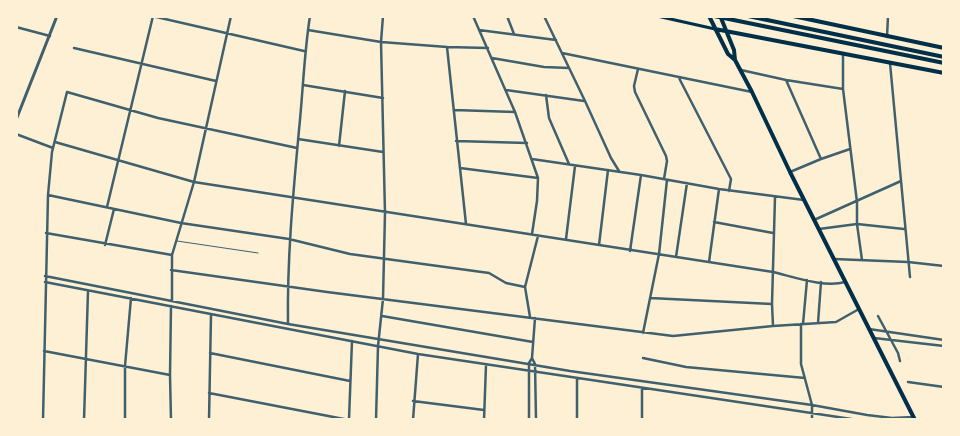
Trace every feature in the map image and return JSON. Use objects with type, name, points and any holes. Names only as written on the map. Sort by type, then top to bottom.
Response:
[{"type":"highway","points":[[709,16],[728,54],[735,60],[752,92],[818,229],[914,419]]},
{"type":"highway","points":[[714,16],[944,63]]},
{"type":"highway","points":[[720,16],[734,50],[735,60]]},
{"type":"highway","points":[[748,16],[944,57]]},
{"type":"highway","points":[[793,16],[812,18],[944,48]]},
{"type":"highway","points":[[715,29],[890,61],[944,73]]},
{"type":"main road","points":[[658,16],[715,29]]},
{"type":"street","points":[[16,120],[57,16]]},
{"type":"street","points":[[107,208],[153,16],[304,51]]},
{"type":"street","points":[[171,420],[172,255],[194,182],[231,16]]},
{"type":"street","points":[[288,328],[289,240],[303,85],[304,51],[310,16]]},
{"type":"street","points":[[376,420],[378,346],[384,299],[385,212],[381,42],[383,16]]},
{"type":"street","points":[[473,16],[515,112],[538,178],[538,201],[532,234]]},
{"type":"street","points":[[507,16],[514,34]]},
{"type":"street","points":[[544,16],[611,158],[619,171]]},
{"type":"street","points":[[887,36],[888,16]]},
{"type":"street","points":[[16,27],[50,36]]},
{"type":"street","points":[[308,30],[381,42],[488,48]]},
{"type":"street","points":[[479,30],[556,40]]},
{"type":"street","points":[[447,47],[466,224]]},
{"type":"street","points":[[74,48],[216,81]]},
{"type":"street","points":[[562,53],[752,92]]},
{"type":"street","points":[[843,53],[843,89],[862,260]]},
{"type":"street","points":[[492,58],[544,67],[569,68]]},
{"type":"street","points":[[890,61],[902,180],[904,229],[910,277]]},
{"type":"street","points":[[638,69],[634,88],[666,156],[659,254],[643,333]]},
{"type":"street","points":[[740,69],[786,80],[843,89]]},
{"type":"street","points":[[679,78],[731,179],[729,190]]},
{"type":"street","points":[[786,80],[821,159]]},
{"type":"street","points":[[303,85],[383,98]]},
{"type":"street","points":[[506,90],[585,101]]},
{"type":"street","points":[[339,146],[345,91]]},
{"type":"street","points":[[43,420],[48,195],[53,148],[67,92],[130,110],[297,148]]},
{"type":"street","points":[[546,95],[549,118],[569,165]]},
{"type":"street","points":[[454,110],[515,112]]},
{"type":"street","points":[[16,134],[53,148]]},
{"type":"street","points":[[298,139],[383,152]]},
{"type":"street","points":[[456,141],[527,143]]},
{"type":"street","points":[[55,142],[194,182],[566,239],[630,251],[676,256],[773,272],[807,280],[846,282]]},
{"type":"street","points":[[790,172],[850,149]]},
{"type":"street","points":[[532,159],[619,171],[719,189],[804,200]]},
{"type":"street","points":[[566,239],[575,166]]},
{"type":"street","points":[[460,168],[538,178]]},
{"type":"street","points":[[599,245],[608,170]]},
{"type":"street","points":[[630,251],[641,175]]},
{"type":"street","points":[[814,220],[902,180]]},
{"type":"street","points":[[676,256],[687,183]]},
{"type":"street","points":[[708,262],[719,189]]},
{"type":"street","points":[[48,195],[181,223],[289,240],[350,254],[489,273],[506,284],[525,287]]},
{"type":"street","points":[[773,326],[775,197]]},
{"type":"street","points":[[105,245],[114,209]]},
{"type":"street","points":[[714,222],[773,233]]},
{"type":"street","points":[[818,229],[857,224],[904,229]]},
{"type":"street","points":[[46,233],[105,245],[172,255]]},
{"type":"street","points":[[530,317],[525,287],[538,236]]},
{"type":"street","points":[[834,259],[908,262],[944,266]]},
{"type":"street","points":[[172,270],[673,336],[838,321],[860,309]]},
{"type":"street","points":[[45,276],[379,340],[578,372],[885,417],[914,419]]},
{"type":"street","points":[[807,280],[802,324],[801,364],[812,405],[812,420]]},
{"type":"street","points":[[45,282],[254,324],[288,328],[418,354],[858,420]]},
{"type":"street","points":[[818,323],[821,282]]},
{"type":"street","points":[[84,420],[88,291]]},
{"type":"street","points":[[126,420],[125,366],[130,298]]},
{"type":"street","points":[[650,298],[772,304]]},
{"type":"street","points":[[209,420],[211,315]]},
{"type":"street","points":[[382,316],[533,342]]},
{"type":"street","points":[[878,316],[900,361]]},
{"type":"street","points":[[529,420],[528,370],[532,358],[535,318]]},
{"type":"street","points":[[869,329],[944,340]]},
{"type":"street","points":[[874,338],[944,346]]},
{"type":"street","points":[[209,393],[349,420],[352,341]]},
{"type":"street","points":[[44,351],[170,375]]},
{"type":"street","points":[[210,353],[350,381]]},
{"type":"street","points":[[413,420],[418,354]]},
{"type":"street","points":[[532,358],[535,364],[536,420]]},
{"type":"street","points":[[643,358],[686,367],[805,378]]},
{"type":"street","points":[[484,420],[486,365]]},
{"type":"street","points":[[577,378],[577,420]]},
{"type":"street","points":[[908,382],[944,387]]},
{"type":"street","points":[[642,388],[642,420]]},
{"type":"street","points":[[414,401],[484,410]]},
{"type":"lane","points":[[176,240],[258,253]]}]
